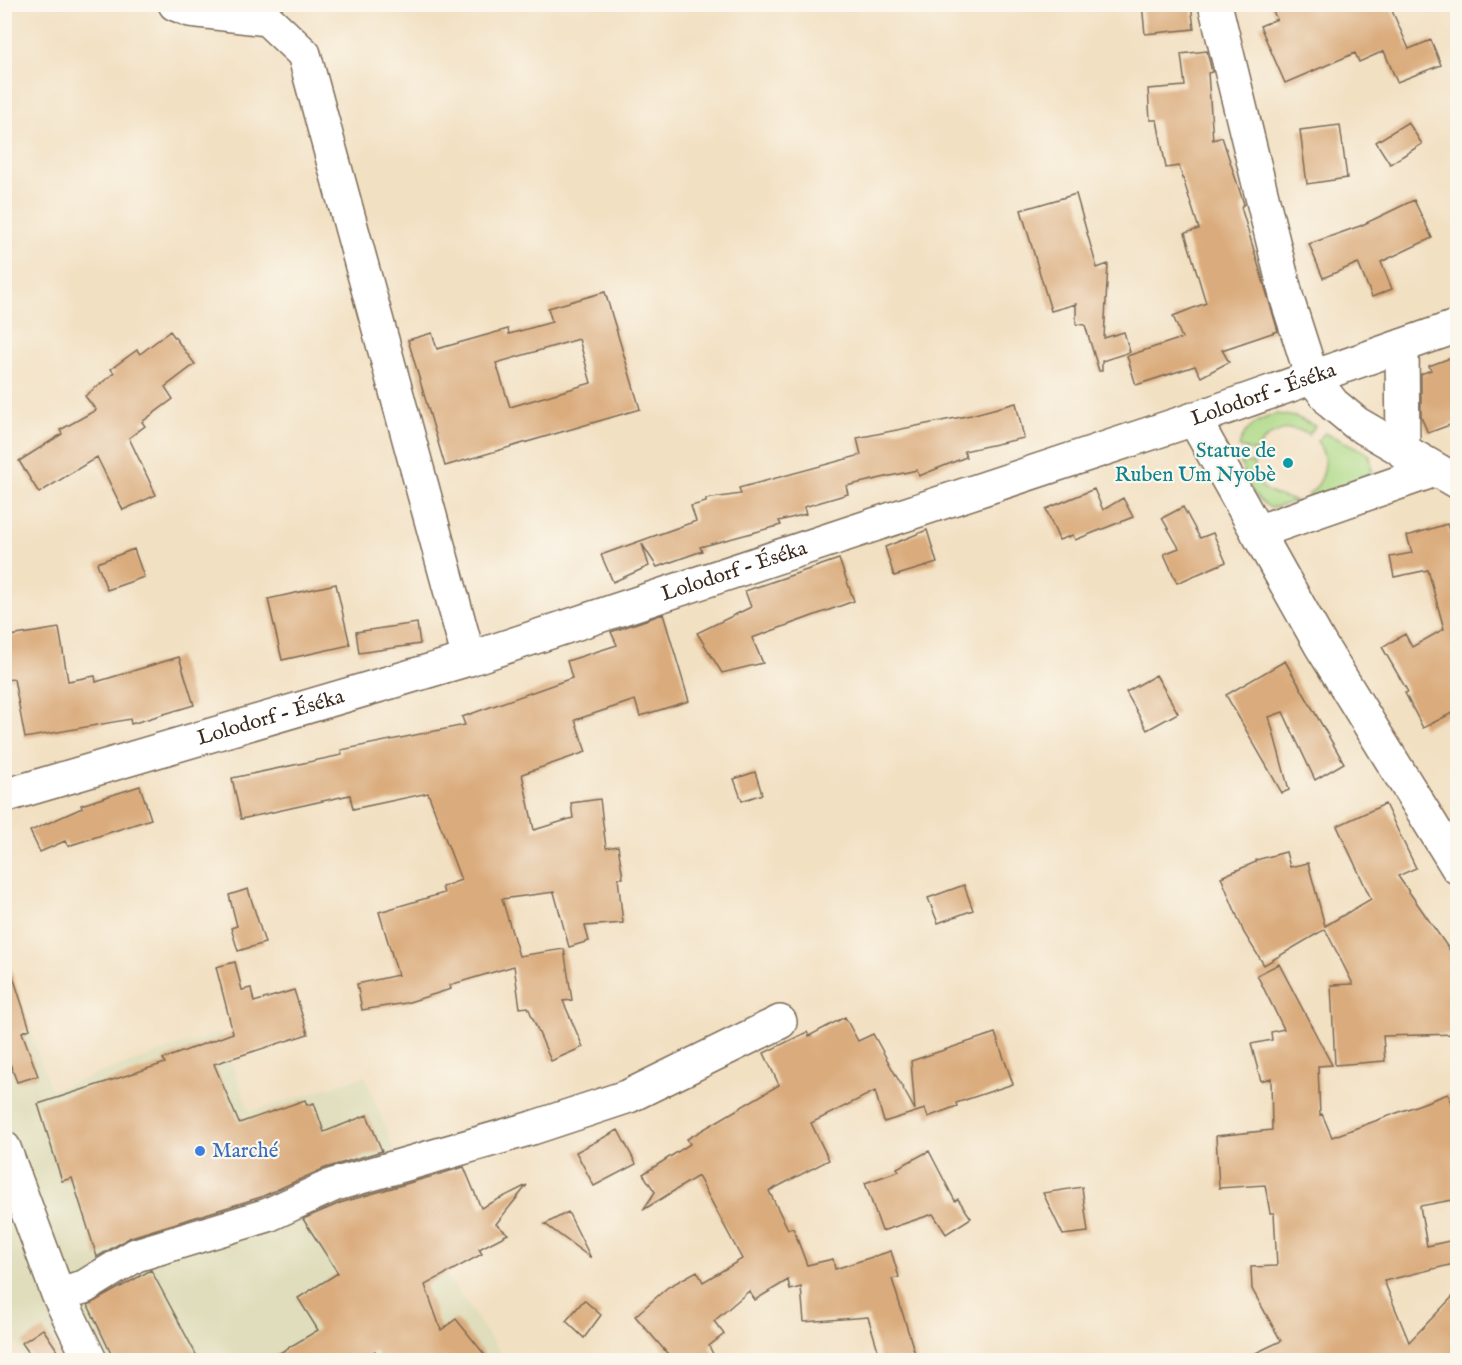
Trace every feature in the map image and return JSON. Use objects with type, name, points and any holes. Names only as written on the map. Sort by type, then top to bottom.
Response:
[{"type":"street","points":[[175,4],[190,10],[267,19],[304,54],[469,659]]},
{"type":"street","points":[[1215,4],[1287,299],[1312,377],[1340,411],[1403,452],[1446,476]]},
{"type":"street","name":"Lolodorf - Éséka","points":[[4,796],[469,659],[1194,418],[1458,326]]},
{"type":"street","points":[[1402,346],[1403,452]]},
{"type":"street","points":[[1194,418],[1320,644],[1458,868]]},
{"type":"street","points":[[1257,532],[1446,476]]},
{"type":"street","points":[[58,1294],[84,1287],[136,1255],[268,1215],[333,1185],[521,1131],[629,1096],[780,1022]]},
{"type":"street","points":[[4,1148],[58,1294],[90,1360]]},
{"type":"shaded area","name":"Marché","points":[[8,968],[51,1090],[220,1032],[250,1112],[365,1076],[410,1190],[405,1217],[506,1360],[24,1360],[5,1313],[4,969]]},
{"type":"green space","points":[[1277,414],[1296,417],[1315,426],[1309,435],[1294,429],[1272,434],[1256,452],[1239,447],[1244,435],[1253,425]]},
{"type":"green space","points":[[1325,433],[1366,452],[1370,456],[1372,471],[1366,477],[1309,498],[1308,495],[1319,483],[1324,470],[1324,455],[1317,441]]},
{"type":"green space","points":[[1241,462],[1254,463],[1258,481],[1267,491],[1296,501],[1271,508],[1265,504],[1251,489]]},
{"type":"building","points":[[1142,4],[1191,4],[1194,29],[1145,34]]},
{"type":"building","points":[[1269,4],[1389,4],[1409,49],[1431,40],[1441,65],[1397,82],[1384,51],[1359,62],[1355,53],[1285,83],[1260,26],[1277,19]]},
{"type":"building","points":[[1207,51],[1212,72],[1208,73],[1213,140],[1222,137],[1244,204],[1241,207],[1278,331],[1222,350],[1229,362],[1201,377],[1195,366],[1136,385],[1127,356],[1182,338],[1173,316],[1206,303],[1185,233],[1199,229],[1179,166],[1166,168],[1157,120],[1150,120],[1148,89],[1185,86],[1181,54]]},
{"type":"building","points":[[1408,122],[1422,144],[1390,164],[1376,142]]},
{"type":"building","points":[[1340,125],[1347,178],[1307,184],[1300,130]]},
{"type":"building","points":[[1076,194],[1097,268],[1108,264],[1104,338],[1124,332],[1130,352],[1102,361],[1102,371],[1099,371],[1085,325],[1076,324],[1076,304],[1051,311],[1021,210]]},
{"type":"building","points":[[1414,200],[1432,238],[1381,262],[1392,289],[1372,297],[1358,263],[1323,278],[1309,244],[1360,226]]},
{"type":"building","points":[[605,292],[640,409],[445,466],[408,340],[432,333],[437,349],[508,329],[509,334],[552,322],[548,308]],"holes":[[[579,339],[591,383],[510,407],[496,363]]]},
{"type":"building","points":[[170,331],[195,364],[165,387],[173,399],[142,422],[145,426],[129,438],[156,495],[123,510],[97,457],[39,493],[19,461],[62,434],[60,430],[96,410],[85,396],[114,373],[111,369],[137,350],[140,354]]},
{"type":"building","points":[[1458,355],[1458,422],[1428,433],[1421,417],[1421,374],[1431,370],[1429,366]]},
{"type":"building","points":[[1016,403],[1024,438],[964,451],[966,457],[919,476],[917,470],[846,486],[848,494],[804,507],[806,514],[779,521],[781,525],[700,547],[702,551],[657,567],[642,544],[649,566],[613,582],[601,555],[696,521],[691,506],[706,502],[706,499],[741,494],[739,488],[861,455],[857,438],[971,415]]},
{"type":"building","points":[[1094,489],[1103,510],[1123,498],[1133,517],[1075,540],[1073,535],[1059,540],[1046,509]]},
{"type":"building","points":[[1183,507],[1200,538],[1213,533],[1226,562],[1177,583],[1164,554],[1179,548],[1162,518]]},
{"type":"building","points":[[1447,524],[1458,558],[1458,710],[1423,728],[1405,693],[1408,692],[1382,647],[1405,634],[1412,647],[1444,629],[1428,570],[1394,577],[1390,557],[1412,553],[1407,536]]},
{"type":"building","points":[[927,530],[937,563],[894,576],[885,547]]},
{"type":"building","points":[[134,549],[144,577],[107,590],[97,563]]},
{"type":"building","points":[[839,559],[854,601],[752,638],[763,663],[722,673],[697,633],[751,607],[745,591]]},
{"type":"building","points":[[336,584],[350,645],[282,660],[268,599]]},
{"type":"building","points":[[663,614],[689,701],[640,716],[635,700],[575,720],[586,752],[522,774],[534,830],[573,818],[571,803],[600,799],[606,848],[618,846],[623,878],[618,878],[623,923],[585,926],[589,941],[569,947],[554,892],[502,899],[519,956],[564,949],[572,1000],[563,1001],[583,1047],[551,1061],[528,1007],[520,1008],[514,966],[450,985],[451,989],[406,1003],[362,1010],[357,984],[398,975],[379,912],[444,893],[442,887],[461,880],[428,793],[353,809],[350,795],[241,819],[232,778],[342,755],[341,750],[465,725],[462,717],[572,678],[567,661],[617,645],[611,632]]},
{"type":"building","points":[[417,623],[420,644],[359,653],[356,632]]},
{"type":"building","points":[[59,628],[68,681],[95,676],[96,682],[179,657],[194,705],[131,724],[130,719],[25,738],[14,679],[4,680],[4,637]]},
{"type":"building","points":[[1285,661],[1344,763],[1315,780],[1283,712],[1269,717],[1289,790],[1282,793],[1226,695]]},
{"type":"building","points":[[1156,675],[1178,713],[1147,730],[1126,692]]},
{"type":"building","points":[[755,772],[762,794],[742,801],[734,779]]},
{"type":"building","points":[[140,786],[151,819],[68,846],[65,841],[40,852],[30,831],[82,808],[81,805]]},
{"type":"building","points":[[1385,804],[1416,868],[1398,876],[1458,962],[1458,1034],[1383,1036],[1385,1061],[1335,1065],[1331,985],[1353,984],[1325,929],[1264,965],[1244,933],[1221,877],[1256,860],[1286,852],[1290,867],[1308,863],[1325,926],[1371,899],[1337,826]]},
{"type":"building","points":[[964,885],[973,910],[938,923],[928,898]]},
{"type":"building","points":[[248,889],[265,943],[238,951],[231,928],[237,926],[229,895]]},
{"type":"building","points":[[235,962],[242,990],[251,988],[254,1002],[294,990],[308,1034],[214,1064],[239,1123],[305,1100],[307,1105],[314,1103],[324,1132],[367,1115],[382,1151],[325,1168],[261,1197],[131,1237],[97,1257],[72,1178],[62,1181],[38,1104],[165,1063],[163,1059],[233,1033],[216,967]]},
{"type":"building","points":[[9,964],[30,1029],[22,1032],[38,1076],[17,1082],[4,1048],[4,965]]},
{"type":"building","points":[[1279,964],[1332,1065],[1318,1066],[1320,1115],[1322,1114],[1332,1137],[1448,1094],[1458,1117],[1458,1199],[1420,1206],[1427,1246],[1458,1239],[1458,1263],[1384,1281],[1409,1342],[1458,1291],[1458,1355],[1452,1360],[1241,1360],[1281,1341],[1252,1289],[1251,1267],[1277,1266],[1274,1213],[1270,1213],[1265,1185],[1219,1188],[1216,1136],[1272,1130],[1271,1078],[1261,1081],[1251,1044],[1272,1040],[1271,1032],[1284,1029],[1257,975]]},
{"type":"building","points":[[845,1017],[858,1041],[873,1034],[915,1110],[911,1061],[995,1033],[1013,1084],[956,1103],[957,1106],[928,1117],[925,1109],[884,1122],[875,1091],[811,1123],[829,1160],[769,1191],[788,1229],[793,1228],[807,1265],[833,1259],[835,1269],[891,1251],[899,1277],[892,1279],[917,1360],[881,1360],[868,1317],[804,1322],[801,1287],[790,1290],[788,1280],[755,1300],[749,1291],[714,1321],[724,1334],[709,1346],[713,1354],[703,1360],[673,1360],[635,1316],[668,1287],[697,1271],[703,1282],[742,1259],[698,1176],[643,1210],[655,1192],[643,1174],[690,1144],[687,1139],[779,1085],[764,1053],[807,1032],[809,1036]]},
{"type":"building","points":[[618,1130],[636,1164],[594,1186],[576,1152]]},
{"type":"building","points":[[929,1151],[955,1201],[958,1199],[971,1218],[946,1234],[933,1214],[882,1231],[865,1183],[899,1171],[897,1168]]},
{"type":"building","points":[[464,1167],[481,1208],[527,1185],[496,1224],[508,1234],[479,1249],[482,1254],[425,1285],[441,1330],[456,1319],[489,1360],[381,1360],[375,1351],[361,1360],[268,1360],[318,1330],[298,1298],[338,1273],[303,1219],[340,1203]]},
{"type":"building","points":[[1082,1187],[1088,1232],[1063,1235],[1043,1193]]},
{"type":"building","points":[[568,1212],[591,1258],[545,1224]]},
{"type":"building","points":[[151,1270],[199,1360],[114,1360],[88,1305]]},
{"type":"building","points":[[584,1300],[601,1315],[584,1338],[566,1321]]},
{"type":"building","points":[[43,1329],[64,1360],[34,1360],[22,1343]]},
{"type":"place","name":"Statue de Ruben Um Nyobè","points":[[1288,463]]},
{"type":"place","name":"Marché","points":[[200,1151]]}]
